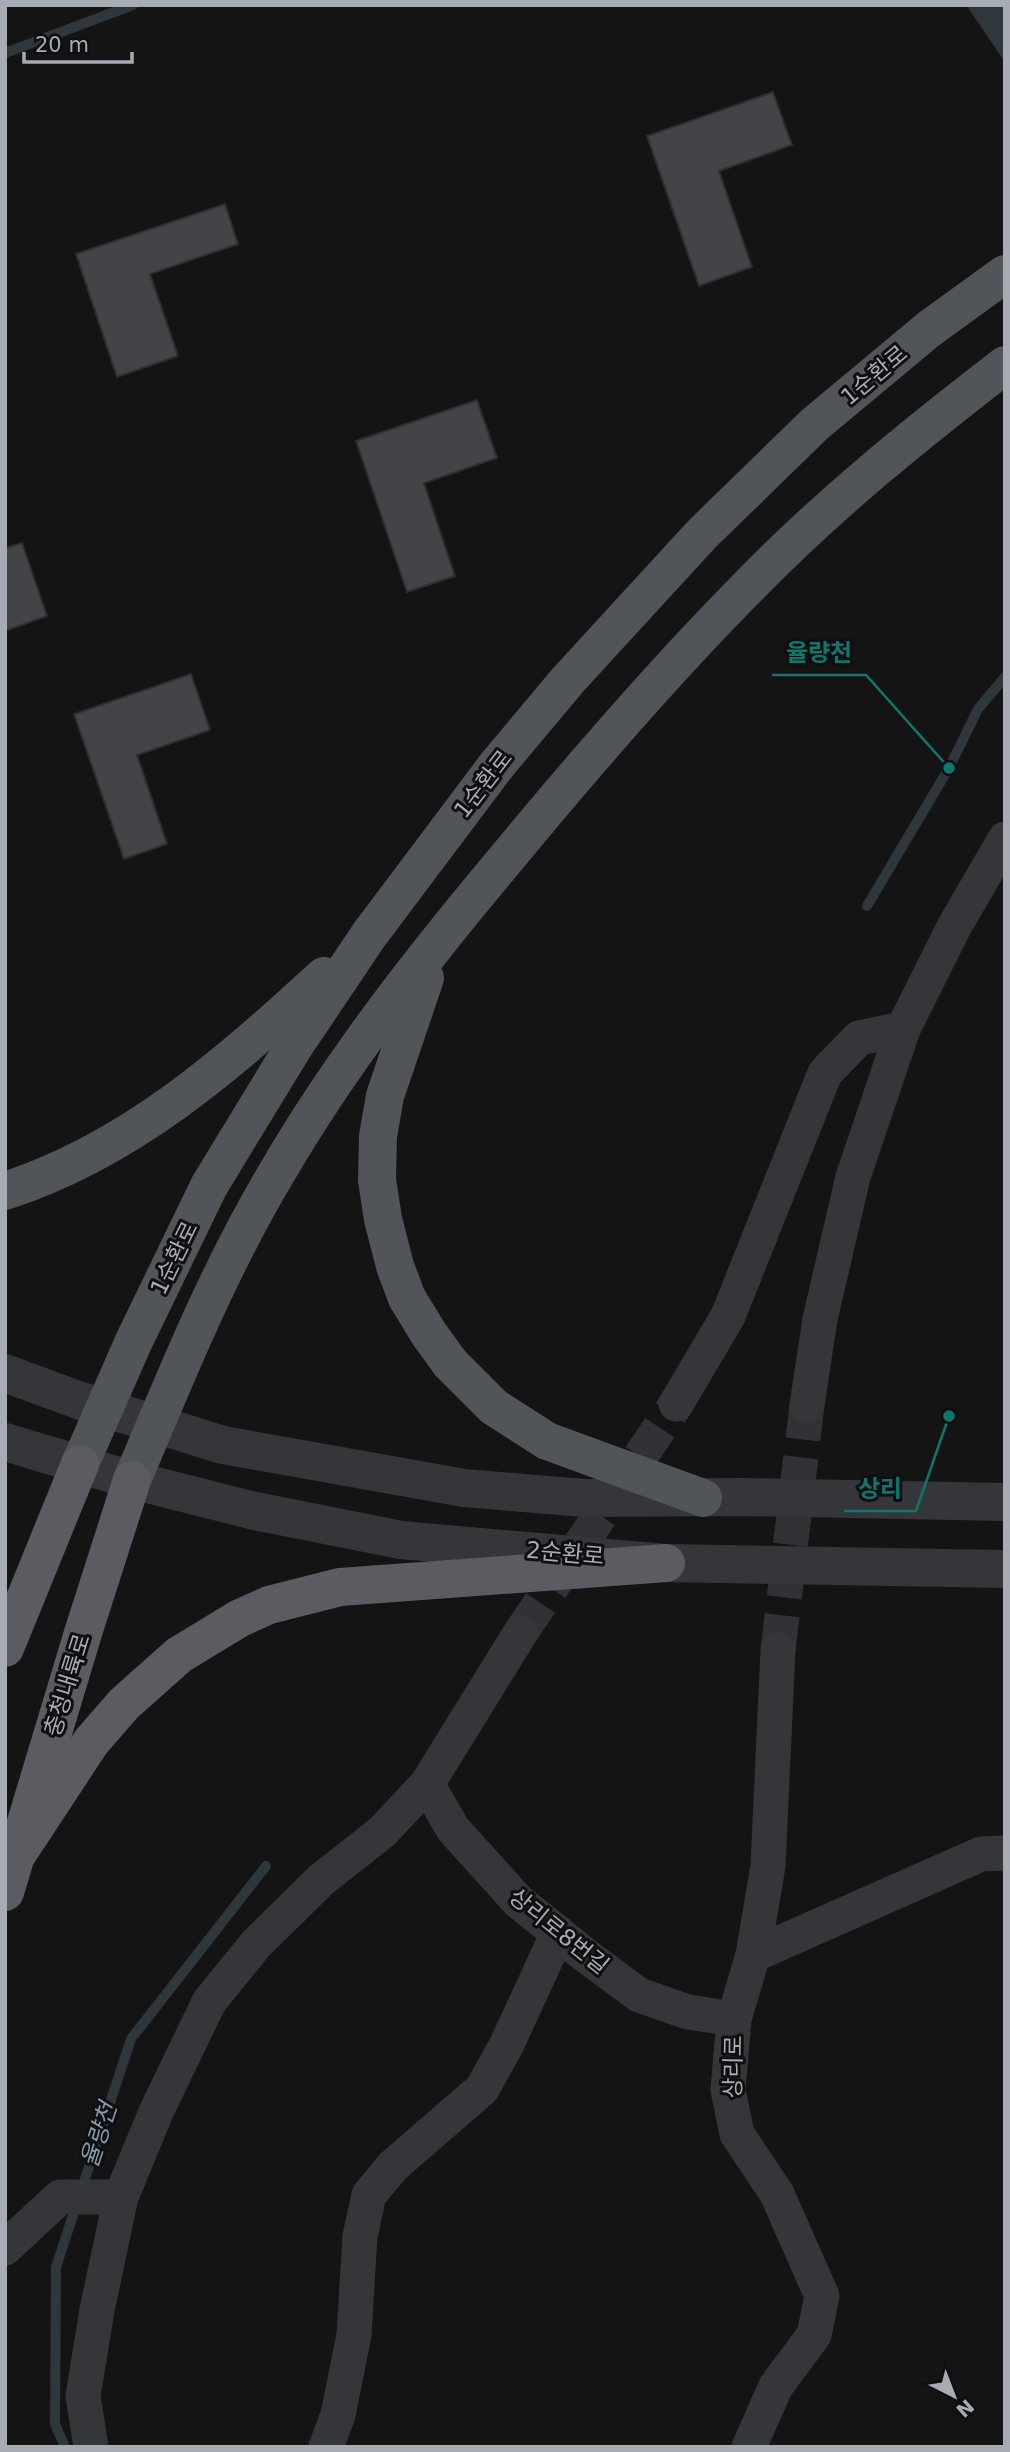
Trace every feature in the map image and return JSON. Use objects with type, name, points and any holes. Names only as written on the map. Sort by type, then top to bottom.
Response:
[{"type":"highway","points":[[5,1648],[80,1464]]},
{"type":"highway","name":"충청내륙로","points":[[5,1892],[132,1480]]},
{"type":"highway","points":[[16,1856],[84,1752],[124,1704],[179,1655],[240,1618],[306,1594],[340,1587],[666,1563]]},
{"type":"main road","name":"1순환로","points":[[80,1464],[209,1186],[293,1048],[369,935],[496,766],[568,680],[702,534],[815,424],[929,329],[1005,274]]},
{"type":"main road","points":[[132,1480],[210,1295],[276,1173],[348,1061],[446,931],[562,791],[662,677],[745,589],[852,489],[1005,365]]},
{"type":"main road","points":[[446,931],[420,988],[401,1043],[385,1096],[378,1136],[377,1180],[383,1219],[395,1266],[407,1298],[450,1363],[494,1407],[547,1441],[703,1498]]},
{"type":"main road","points":[[5,1191],[78,1161],[163,1112],[217,1071],[369,935]]},
{"type":"street","points":[[807,1405],[820,1319],[853,1177],[903,1029],[954,927],[1005,839]]},
{"type":"street","points":[[676,1404],[728,1316],[825,1073],[859,1038],[903,1029]]},
{"type":"street","points":[[5,1373],[223,1445],[464,1488],[584,1497],[1005,1502]]},
{"type":"street","points":[[5,1442],[132,1480]]},
{"type":"street","name":"2순환로","points":[[132,1480],[256,1511],[401,1540],[666,1563],[1005,1569]]},
{"type":"street","points":[[91,2447],[83,2396],[97,2310],[121,2197],[156,2112],[209,2002],[256,1944],[321,1880],[382,1832],[427,1784],[521,1632]]},
{"type":"street","name":"상리로","points":[[749,2447],[776,2386],[814,2335],[822,2296],[777,2194],[737,2134],[728,2090],[734,2019],[753,1955],[768,1866],[778,1650]]},
{"type":"street","name":"상리로8번길","points":[[427,1784],[453,1829],[518,1901],[558,1933],[639,1995],[688,2012],[734,2019]]},
{"type":"street","points":[[753,1955],[981,1854],[1005,1853]]},
{"type":"street","points":[[326,2447],[338,2415],[354,2336],[360,2236],[369,2195],[393,2166],[482,2089],[512,2033],[558,1933]]},
{"type":"street","points":[[5,2248],[60,2197],[121,2197]]},
{"type":"shaded area","points":[[966,5],[1005,5],[1005,62]]},
{"type":"building","points":[[773,92],[792,145],[719,171],[752,267],[699,286],[647,136]]},
{"type":"building","points":[[225,204],[238,244],[150,274],[178,356],[117,377],[76,254]]},
{"type":"building","points":[[477,400],[497,458],[424,483],[455,576],[407,592],[356,441]]},
{"type":"building","points":[[22,543],[47,616],[5,631],[5,548]]},
{"type":"building","points":[[191,674],[210,730],[137,755],[167,844],[124,859],[74,714]]},
{"type":"waterway","points":[[5,53],[133,5]]},
{"type":"waterway","name":"율량천","points":[[867,906],[949,768],[978,709],[1005,677]]},
{"type":"waterway","name":"율량천","points":[[65,2447],[55,2424],[56,2267],[131,2039],[266,1866]]},
{"type":"tunnel","points":[[521,1632],[676,1404]]},
{"type":"tunnel","points":[[778,1650],[807,1405]]},
{"type":"place","name":"율량천","points":[[949,768]]},
{"type":"place","name":"상리","points":[[949,1416]]}]
